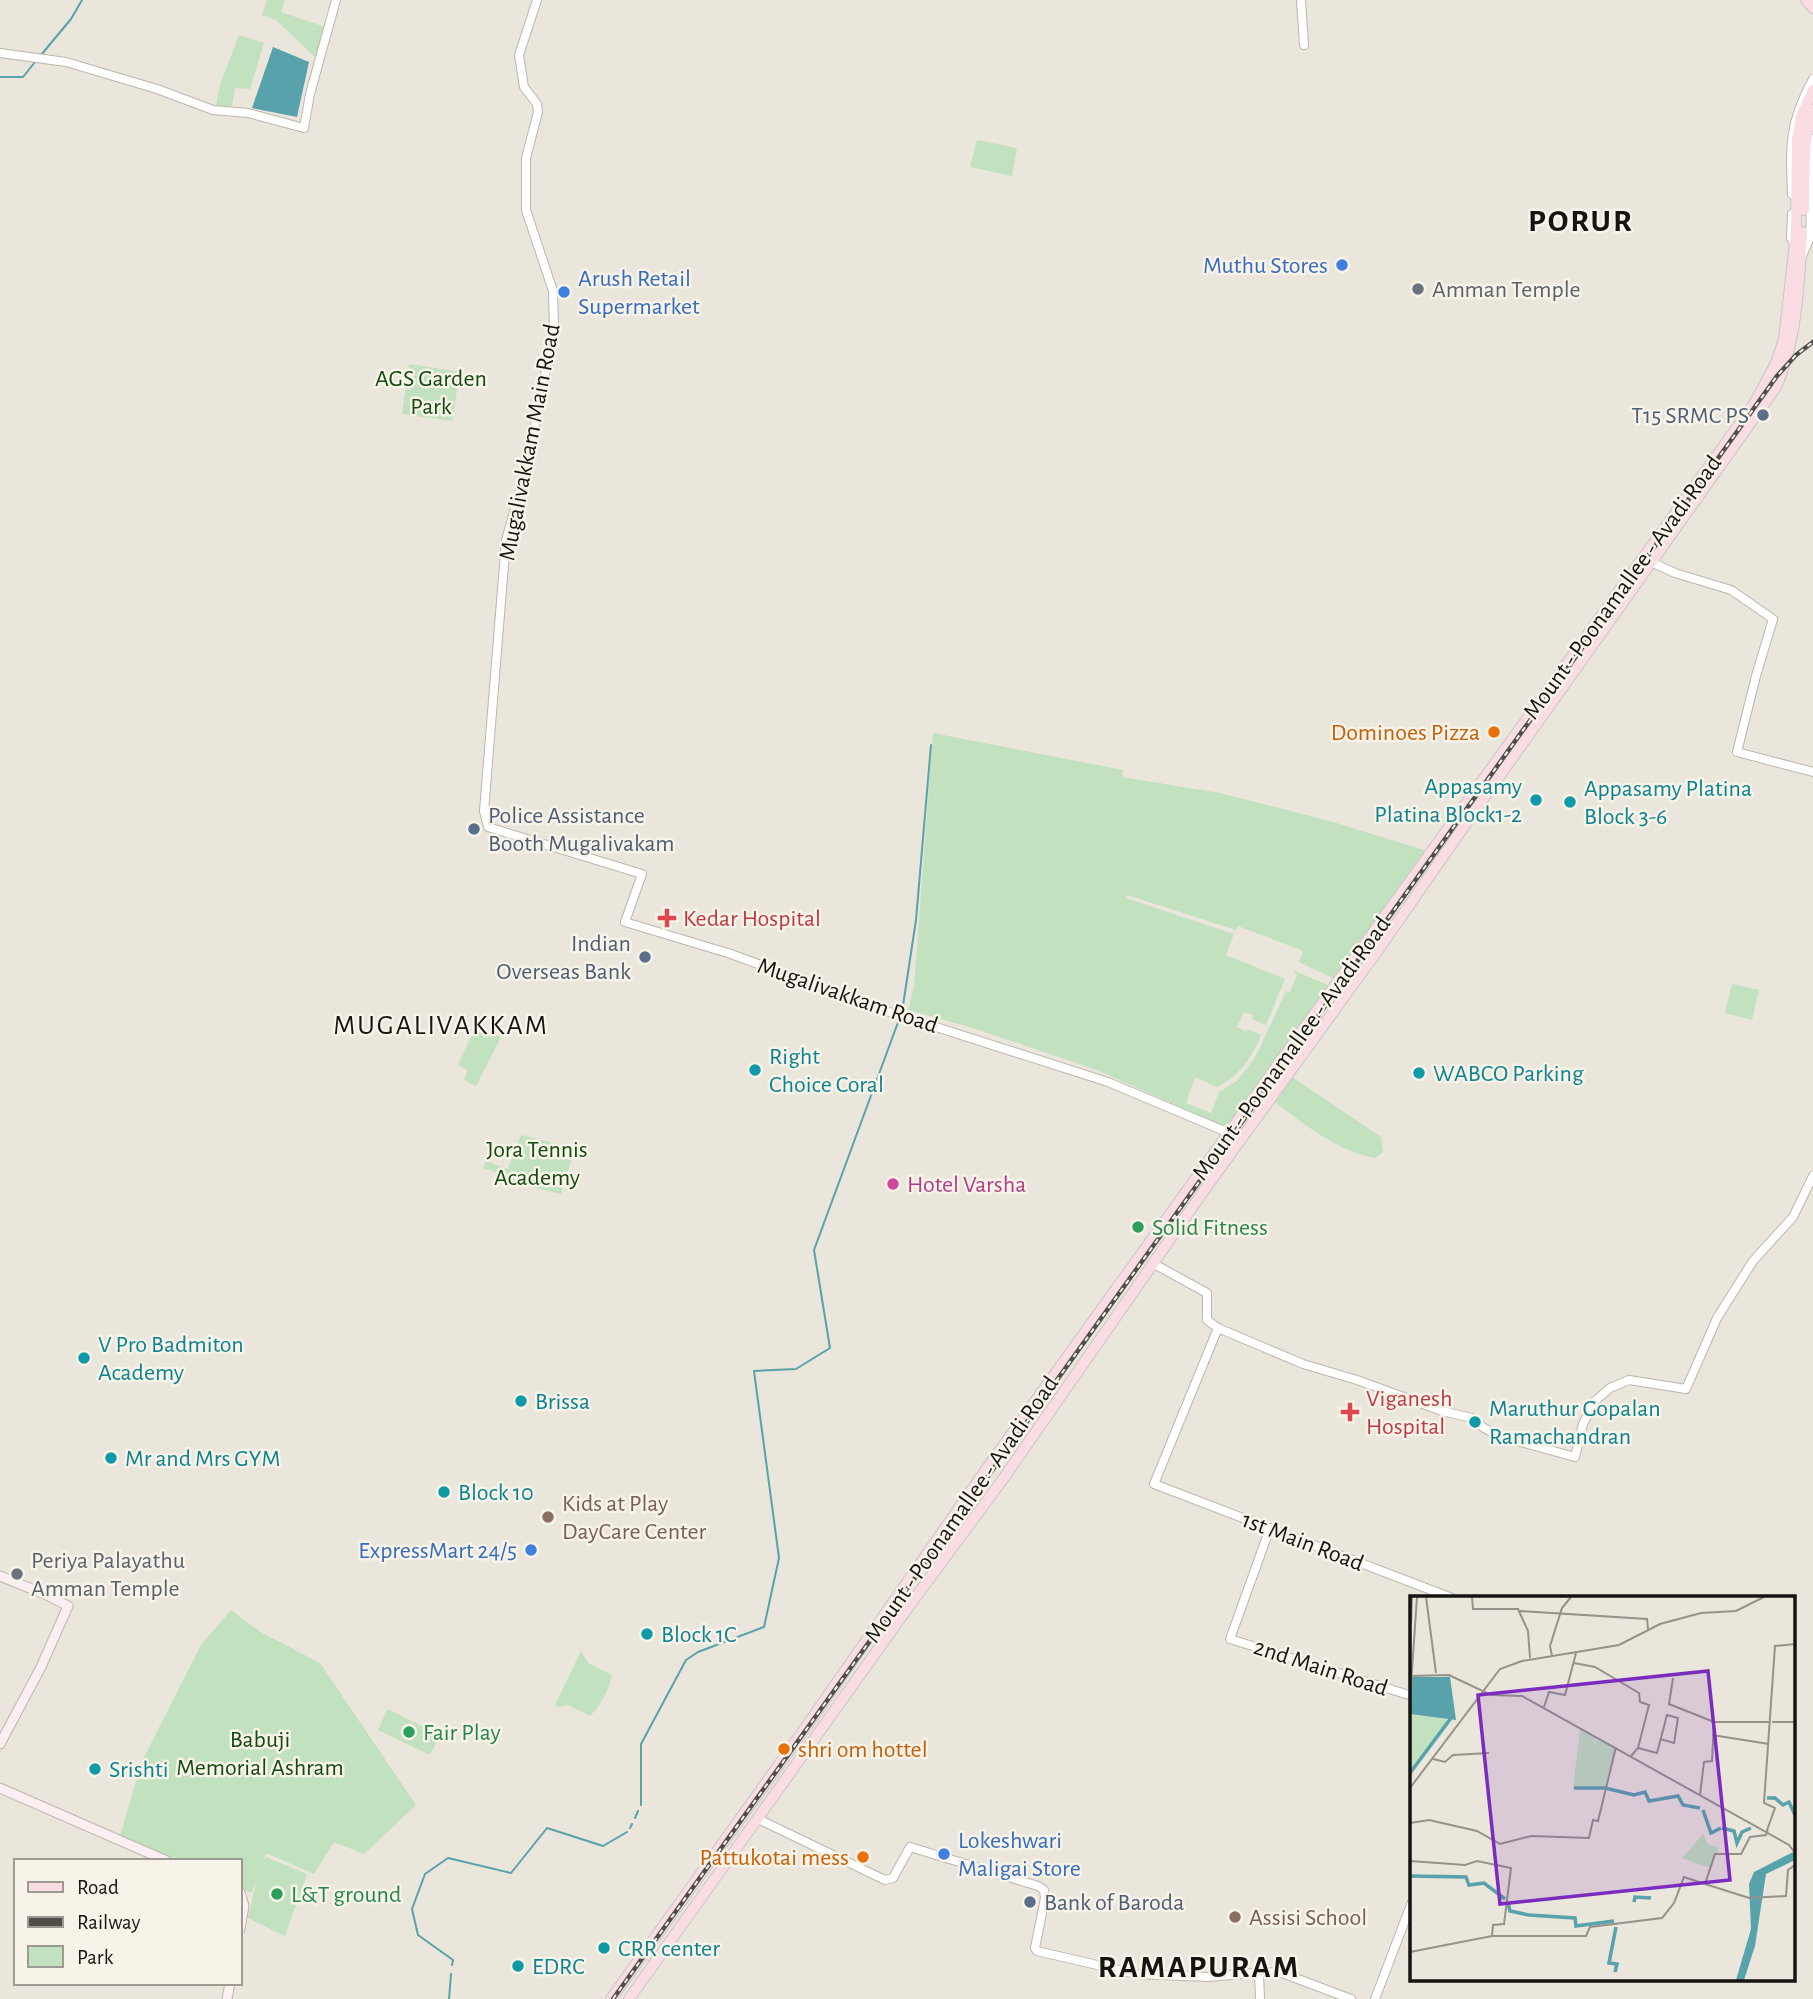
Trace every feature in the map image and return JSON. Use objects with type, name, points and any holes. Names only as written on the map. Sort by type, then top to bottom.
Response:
[{"type":"main road","points":[[1806,0],[1813,8]]},
{"type":"main road","points":[[1797,240],[1797,139],[1801,117],[1813,90]]},
{"type":"main road","points":[[1797,240],[1804,153],[1813,110]]},
{"type":"main road","name":"Mount - Poonamallee - Avadi Road","points":[[1722,455],[1776,387],[1785,366],[1801,257],[1797,240]]},
{"type":"main road","name":"Mount - Poonamallee - Avadi Road","points":[[611,1999],[802,1734],[985,1471],[1651,557],[1722,455],[1776,363],[1784,339],[1797,240]]},
{"type":"main road","name":"Mount - Poonamallee - Avadi Road","points":[[629,1999],[904,1613],[1003,1479],[1241,1138],[1341,1002],[1620,597]]},
{"type":"main road","points":[[1330,994],[1341,1002]]},
{"type":"main road","points":[[1156,1237],[1167,1245]]},
{"type":"main road","points":[[0,1576],[68,1606],[41,1667],[0,1744]]},
{"type":"main road","points":[[0,1788],[162,1859]]},
{"type":"main road","points":[[242,1899],[242,1918]]},
{"type":"street","points":[[0,52],[65,62],[113,75],[212,110],[248,113],[304,128],[310,94],[336,0]]},
{"type":"street","name":"Mugalivakkam Main Road","points":[[514,834],[488,827],[484,811],[506,540],[527,467],[554,327],[553,291],[526,210],[526,158],[538,112],[537,104],[524,87],[519,55],[537,0]]},
{"type":"street","points":[[1301,0],[1304,45]]},
{"type":"street","points":[[1797,240],[1791,238],[1791,135],[1800,102],[1813,79]]},
{"type":"street","points":[[1801,257],[1810,237],[1813,139]]},
{"type":"street","points":[[1651,557],[1675,573],[1731,590],[1773,619],[1737,752],[1813,772]]},
{"type":"street","name":"Mugalivakkam Road","points":[[514,834],[642,874],[625,922],[731,954],[885,1011],[1108,1082],[1241,1138]]},
{"type":"street","points":[[1154,1264],[1207,1293],[1206,1320],[1218,1328],[1303,1364],[1357,1380],[1442,1411],[1472,1418],[1484,1429],[1507,1439],[1575,1457],[1583,1424],[1595,1401],[1610,1388],[1629,1380],[1686,1389],[1717,1318],[1753,1261],[1793,1217],[1813,1176]]},
{"type":"street","name":"1st Main Road","points":[[1218,1328],[1154,1484],[1447,1596]]},
{"type":"street","name":"2nd Main Road","points":[[1269,1528],[1230,1639],[1410,1695]]},
{"type":"street","points":[[758,1819],[885,1880],[892,1878],[910,1847],[1038,1886],[1044,1891],[1045,1898],[1035,1948],[1037,1951],[1136,1974],[1209,1977],[1283,1973],[1351,1999]]},
{"type":"street","points":[[1375,1999],[1410,1907]]},
{"type":"street","points":[[1259,1974],[1260,1999]]},
{"type":"green space","points":[[267,0],[285,0],[281,12],[325,27],[315,57],[276,20],[262,15]]},
{"type":"green space","points":[[239,35],[264,43],[250,89],[235,88],[232,106],[216,106],[220,85]]},
{"type":"green space","points":[[977,140],[1017,148],[1012,176],[970,167]]},
{"type":"green space","name":"AGS Garden Park","points":[[409,364],[460,372],[452,421],[402,414]]},
{"type":"green space","points":[[933,733],[1123,770],[1122,777],[1220,793],[1333,822],[1427,851],[1335,979],[1299,962],[1303,951],[1238,926],[1236,930],[1127,895],[1126,898],[1234,934],[1226,955],[1285,979],[1266,1025],[1244,1012],[1237,1027],[1261,1035],[1244,1065],[1217,1087],[1195,1077],[1186,1103],[1211,1113],[1219,1092],[1237,1081],[1256,1056],[1286,991],[1290,992],[1297,975],[1295,971],[1330,986],[1228,1128],[1097,1070],[973,1028],[908,1010],[914,986]]},
{"type":"green space","points":[[1732,984],[1759,990],[1752,1020],[1725,1013]]},
{"type":"green space","points":[[476,1026],[501,1037],[476,1086],[464,1080],[468,1070],[458,1065]]},
{"type":"green space","points":[[1289,1075],[1381,1137],[1383,1152],[1375,1158],[1334,1143],[1271,1099]]},
{"type":"green space","name":"Jora Tennis Academy","points":[[521,1135],[575,1148],[561,1194],[504,1181],[506,1175],[483,1168],[486,1161],[508,1169]]},
{"type":"green space","name":"Babuji Memorial Ashram","points":[[231,1610],[259,1631],[320,1663],[416,1805],[364,1854],[334,1842],[314,1874],[266,1853],[263,1861],[266,1857],[307,1874],[285,1936],[248,1918],[256,1883],[251,1893],[242,1889],[242,1859],[173,1859],[120,1836],[142,1761],[201,1645]]},
{"type":"green space","points":[[581,1651],[588,1663],[612,1675],[604,1697],[590,1716],[567,1705],[555,1705]]},
{"type":"green space","name":"Fair Play","points":[[387,1709],[440,1735],[430,1755],[378,1730]]},
{"type":"water","points":[[273,47],[309,62],[297,117],[252,108]]},
{"type":"waterway","points":[[41,55],[71,19],[82,0]]},
{"type":"waterway","points":[[0,77],[23,77],[35,62]]},
{"type":"waterway","points":[[902,1012],[916,920],[931,745]]},
{"type":"waterway","points":[[641,1805],[641,1744],[686,1660],[698,1652],[764,1627],[779,1558],[754,1371],[796,1369],[830,1348],[814,1250],[900,1017]]},
{"type":"waterway","points":[[635,1818],[638,1811]]},
{"type":"waterway","points":[[630,1828],[632,1824]]},
{"type":"waterway","points":[[452,1965],[453,1960],[418,1935],[412,1909],[425,1874],[448,1858],[511,1873],[547,1828],[603,1846],[627,1832]]},
{"type":"waterway","points":[[449,1999],[451,1974]]},
{"type":"railway","points":[[613,1999],[1777,376],[1796,355],[1813,342]]},
{"type":"place","name":"Muthu Stores","points":[[1342,265]]},
{"type":"place","name":"Amman Temple","points":[[1418,289]]},
{"type":"place","name":"Arush Retail Supermarket","points":[[564,292]]},
{"type":"place","name":"T15 SRMC PS","points":[[1763,415]]},
{"type":"place","name":"Dominoes Pizza","points":[[1494,732]]},
{"type":"place","name":"Appasamy Platina Block1-2","points":[[1536,800]]},
{"type":"place","name":"Appasamy Platina Block 3-6","points":[[1570,802]]},
{"type":"place","name":"Police Assistance Booth Mugalivakam","points":[[474,829]]},
{"type":"place","name":"Kedar Hospital","points":[[667,918]]},
{"type":"place","name":"Indian Overseas Bank","points":[[645,957]]},
{"type":"place","name":"Right Choice Coral","points":[[755,1070]]},
{"type":"place","name":"WABCO Parking","points":[[1419,1073]]},
{"type":"place","name":"Hotel Varsha","points":[[893,1184]]},
{"type":"place","name":"Solid Fitness","points":[[1138,1227]]},
{"type":"place","name":"V Pro Badmiton Academy","points":[[84,1358]]},
{"type":"place","name":"Brissa","points":[[521,1401]]},
{"type":"place","name":"Viganesh Hospital","points":[[1350,1412]]},
{"type":"place","name":"Maruthur Gopalan Ramachandran","points":[[1475,1422]]},
{"type":"place","name":"Mr and Mrs GYM","points":[[111,1458]]},
{"type":"place","name":"Block 10","points":[[444,1492]]},
{"type":"place","name":"Kids at Play DayCare Center","points":[[548,1517]]},
{"type":"place","name":"ExpressMart 24/5","points":[[531,1550]]},
{"type":"place","name":"Periya Palayathu Amman Temple","points":[[17,1574]]},
{"type":"place","name":"Block 1C","points":[[647,1634]]},
{"type":"place","name":"Fair Play","points":[[409,1732]]},
{"type":"place","name":"shri om hottel","points":[[784,1749]]},
{"type":"place","name":"Srishti","points":[[95,1769]]},
{"type":"place","name":"Lokeshwari Maligai Store","points":[[944,1854]]},
{"type":"place","name":"Pattukotai mess","points":[[863,1857]]},
{"type":"place","name":"L&T ground","points":[[277,1894]]},
{"type":"place","name":"Bank of Baroda","points":[[1030,1902]]},
{"type":"place","name":"Assisi School","points":[[1235,1917]]},
{"type":"place","name":"CRR center","points":[[604,1948]]},
{"type":"place","name":"EDRC","points":[[518,1966]]},
{"type":"district","name":"PORUR","points":[[1581,220]]},
{"type":"district","name":"MUGALIVAKKAM","points":[[441,1024]]},
{"type":"district","name":"RAMAPURAM","points":[[1199,1966]]}]
